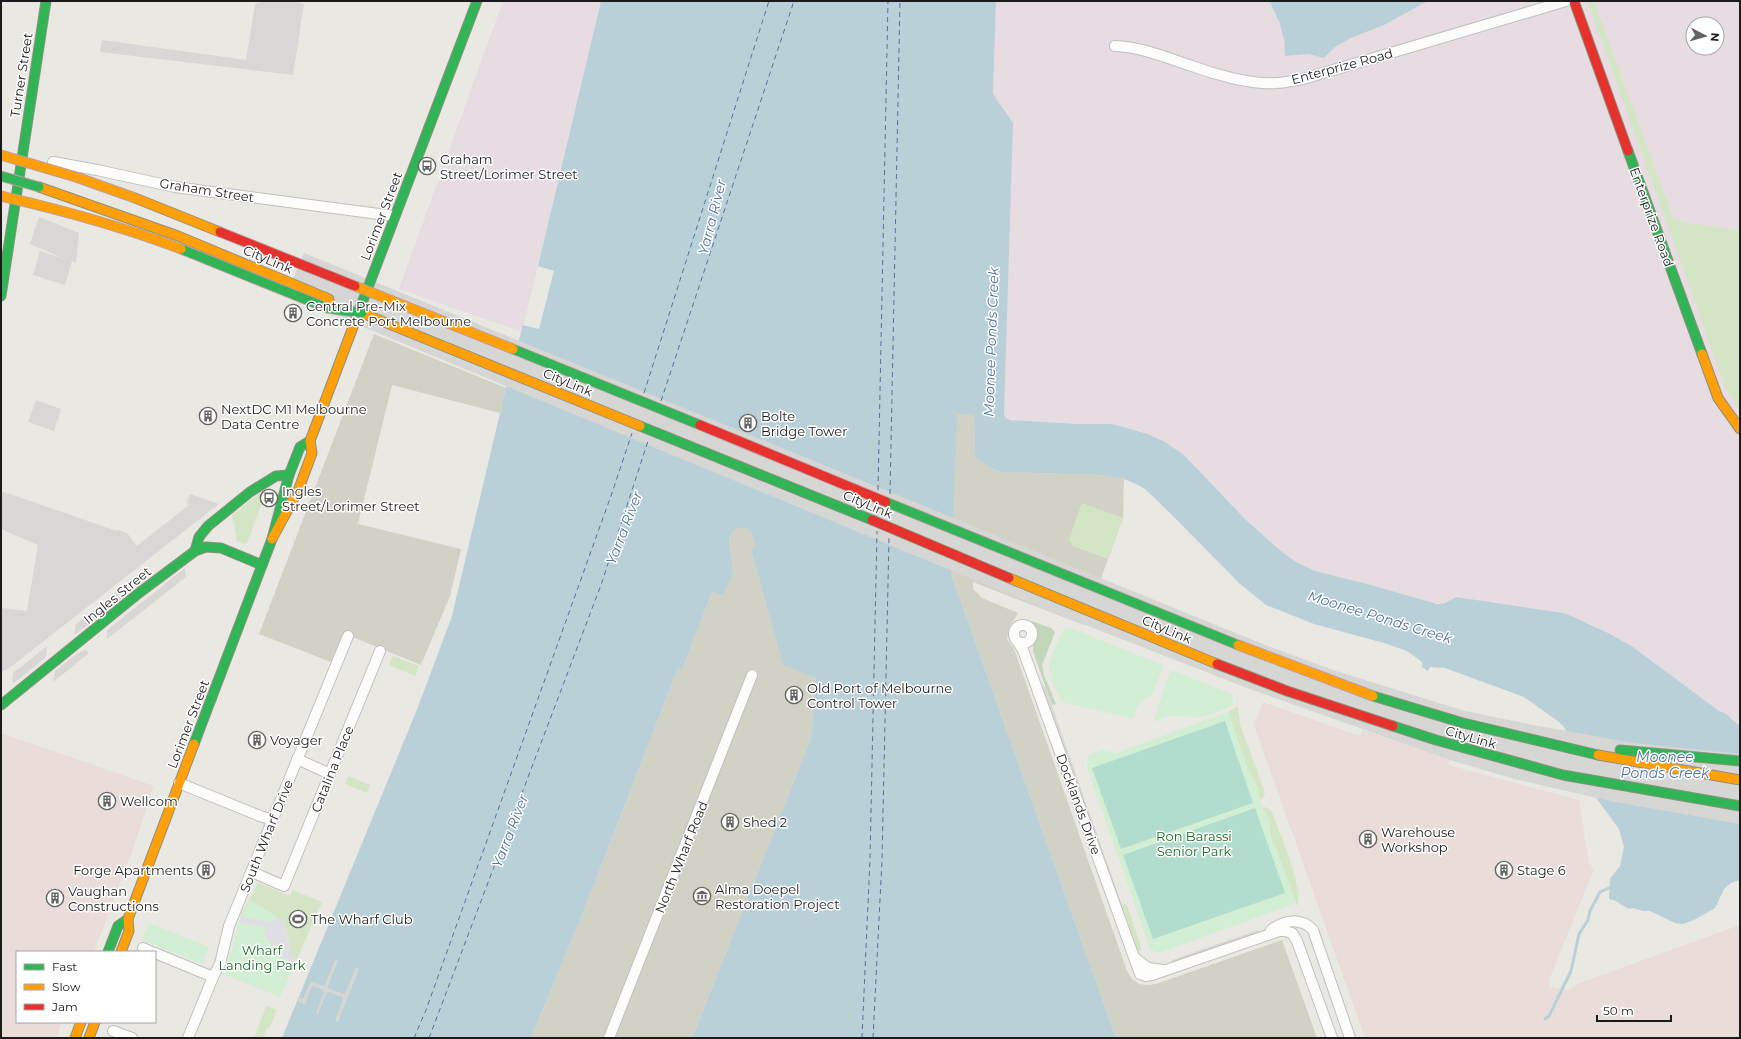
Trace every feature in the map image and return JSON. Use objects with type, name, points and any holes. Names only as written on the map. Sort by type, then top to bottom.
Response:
[{"type":"main road","name":"Turner Street","points":[[1,296],[46,1]]},
{"type":"main road","name":"Lorimer Street","points":[[272,539],[298,491],[310,460],[312,454],[310,441],[394,216],[477,1]]},
{"type":"main road","name":"Enterprize Road","points":[[1574,1],[1718,398],[1740,429]]},
{"type":"main road","name":"CityLink","points":[[1,155],[84,180],[135,198],[709,429],[1074,580],[1296,668],[1373,696],[1426,714],[1526,739],[1656,767],[1740,780]]},
{"type":"main road","name":"CityLink","points":[[1,176],[85,202],[178,236],[823,500],[1198,657],[1280,688],[1436,740],[1563,775],[1740,806]]},
{"type":"main road","points":[[1,196],[56,208],[115,225],[175,247],[327,308],[362,312]]},
{"type":"main road","name":"Lorimer Street","points":[[121,951],[129,931],[128,919],[272,539],[289,475],[300,447],[310,441]]},
{"type":"main road","points":[[195,551],[199,537],[208,526],[250,492],[276,476],[289,475]]},
{"type":"main road","name":"Ingles Street","points":[[1,705],[139,593],[195,551],[206,547],[221,548],[262,565]]},
{"type":"main road","points":[[1526,739],[1618,750],[1740,761]]},
{"type":"main road","points":[[1563,775],[1656,801]]},
{"type":"main road","name":"Lorimer Street","points":[[108,951],[118,926],[128,919]]},
{"type":"main road","points":[[75,1038],[81,1023]]},
{"type":"main road","points":[[89,1038],[95,1023]]},
{"type":"street","name":"Enterprize Road","points":[[1116,46],[1139,48],[1191,66],[1240,79],[1276,83],[1303,79],[1566,1]]},
{"type":"street","name":"Graham Street","points":[[21,157],[105,172],[175,187],[394,216]]},
{"type":"street","points":[[1025,656],[1025,650],[1031,639],[1032,633],[1029,628],[1021,625],[1014,631],[1014,637],[1018,642],[1023,644],[1031,639]]},
{"type":"street","name":"South Wharf Drive","points":[[188,1038],[212,976],[220,964],[229,926],[348,636]]},
{"type":"street","name":"Docklands Drive","points":[[1018,642],[1025,656],[1132,953],[1138,962],[1148,968],[1158,970],[1170,969],[1259,937],[1285,931],[1292,933],[1296,938]]},
{"type":"street","name":"Catalina Place","points":[[252,872],[284,886],[380,651]]},
{"type":"street","name":"North Wharf Road","points":[[609,1038],[752,675]]},
{"type":"street","points":[[298,759],[330,774]]},
{"type":"street","points":[[180,783],[273,820]]},
{"type":"street","name":"Docklands Drive","points":[[1259,937],[1277,926],[1291,922],[1304,923],[1314,932]]},
{"type":"street","points":[[1332,1038],[1296,938],[1314,932],[1350,1038]]},
{"type":"street","points":[[156,953],[212,976]]},
{"type":"street","points":[[1310,976],[1327,970]]},
{"type":"street","points":[[113,1031],[132,1038]]},
{"type":"shaded area","points":[[264,1],[287,1],[304,4],[293,75],[100,52],[102,40],[246,60],[255,4]]},
{"type":"shaded area","points":[[503,1],[601,1],[522,332],[399,289]]},
{"type":"shaded area","points":[[996,1],[1269,1],[1279,21],[1284,39],[1285,56],[1309,54],[1326,57],[1335,47],[1351,38],[1384,25],[1428,1],[1740,1],[1740,726],[1725,713],[1719,711],[1633,647],[1591,624],[1563,613],[1452,598],[1443,603],[1431,603],[1371,585],[1315,571],[1296,562],[1281,551],[1245,519],[1184,455],[1165,442],[1148,434],[1139,431],[1097,424],[1007,419],[1004,414],[993,94]]},
{"type":"shaded area","points":[[39,217],[79,233],[76,263],[72,261],[65,285],[33,275],[40,251],[65,259],[30,244]]},
{"type":"shaded area","points":[[374,334],[506,388],[500,413],[392,385],[358,524],[461,549],[450,596],[421,665],[343,633],[331,662],[259,634]]},
{"type":"shaded area","points":[[36,400],[61,409],[54,431],[28,422]]},
{"type":"shaded area","points":[[956,414],[974,414],[975,458],[992,469],[1002,472],[1100,475],[1124,479],[1123,518],[1084,625],[973,582],[973,589],[982,598],[1018,613],[1009,628],[1007,639],[1014,649],[1127,971],[1131,978],[1139,984],[1156,984],[1282,940],[1317,1038],[1116,1038],[951,574]]},
{"type":"shaded area","points":[[1,491],[117,531],[127,533],[137,546],[189,505],[187,502],[190,494],[219,504],[8,669],[1,672],[1,608],[27,611],[38,545],[1,529]]},
{"type":"shaded area","points":[[737,528],[750,529],[755,545],[751,550],[783,664],[816,678],[811,738],[692,1038],[531,1038],[584,910],[678,668],[682,670],[712,592],[723,596],[733,574],[729,538]]},
{"type":"shaded area","points":[[185,568],[186,577],[107,639],[107,630]]},
{"type":"shaded area","points":[[135,577],[134,589],[74,635],[76,624]]},
{"type":"shaded area","points":[[47,646],[46,657],[15,682],[12,682],[13,673]]},
{"type":"shaded area","points":[[87,650],[88,654],[53,682],[55,671],[76,654]]},
{"type":"shaded area","points":[[1045,686],[1138,951],[1135,952],[1041,687]]},
{"type":"shaded area","points":[[1263,702],[1360,736],[1363,730],[1423,750],[1450,760],[1448,765],[1579,800],[1589,863],[1594,869],[1549,980],[1549,987],[1568,990],[1577,984],[1740,925],[1740,1038],[1365,1038],[1254,725]]},
{"type":"shaded area","points":[[1,733],[154,786],[131,854],[94,951],[16,951],[16,1023],[61,1023],[57,1038],[1,1038]]},
{"type":"shaded area","points":[[240,917],[271,922],[278,917],[284,921],[293,958],[297,959],[291,972],[288,959],[279,957],[285,950],[284,948],[275,950],[265,936],[267,928],[239,922]]},
{"type":"shaded area","points":[[1258,930],[1259,932],[1173,963],[1172,960]]},
{"type":"green space","points":[[1587,1],[1594,1],[1673,218],[1683,222],[1740,231],[1740,411],[1725,386]]},
{"type":"green space","points":[[268,487],[248,541],[246,544],[237,541],[232,515]]},
{"type":"green space","points":[[1082,503],[1123,518],[1108,559],[1072,546],[1069,539]]},
{"type":"green space","points":[[1031,621],[1051,628],[1055,632],[1042,665],[1044,675],[1056,704],[1052,705],[1033,651],[1033,643],[1036,636]]},
{"type":"green space","points":[[1065,626],[1163,665],[1152,695],[1144,699],[1139,704],[1134,719],[1062,702],[1050,678],[1049,663]]},
{"type":"green space","points":[[393,656],[419,666],[415,676],[389,665]]},
{"type":"green space","points":[[1171,670],[1232,694],[1234,703],[1228,708],[1201,717],[1167,716],[1153,722]]},
{"type":"green space","points":[[1238,707],[1241,728],[1265,792],[1263,798],[1259,801],[1258,787],[1250,775],[1228,712]]},
{"type":"green space","name":"Ron Barassi Senior Park","points":[[1228,712],[1250,775],[1258,787],[1261,805],[1269,819],[1270,832],[1296,903],[1159,953],[1150,949],[1086,764],[1089,755],[1103,750],[1116,753]]},
{"type":"green space","points":[[1225,721],[1253,803],[1121,849],[1092,768]]},
{"type":"green space","points":[[348,776],[370,785],[367,793],[345,784]]},
{"type":"green space","points":[[1265,807],[1271,810],[1290,859],[1297,887],[1297,906],[1270,832],[1269,819],[1262,808]]},
{"type":"green space","points":[[1255,808],[1285,893],[1153,939],[1123,855]]},
{"type":"green space","name":"The Wharf Club","points":[[258,883],[290,896],[293,890],[322,902],[320,908],[310,904],[319,908],[297,959],[293,958],[284,921],[278,917],[271,922],[240,917]]},
{"type":"green space","name":"Wharf Landing Park","points":[[250,900],[284,921],[293,958],[297,959],[280,997],[223,974],[233,948],[238,924]]},
{"type":"green space","points":[[1122,905],[1127,905],[1142,950],[1138,951]]},
{"type":"green space","points":[[149,923],[209,947],[202,964],[142,940]]},
{"type":"green space","points":[[266,1006],[277,1010],[269,1029],[267,1028],[263,1038],[254,1038]]},
{"type":"water","points":[[601,1],[996,1],[993,94],[1013,123],[1004,414],[1006,418],[1010,420],[1078,424],[1112,424],[1148,434],[1165,442],[1184,455],[1245,519],[1281,551],[1296,562],[1315,571],[1437,604],[1445,603],[1456,597],[1563,613],[1610,634],[1633,647],[1740,726],[1740,880],[1731,883],[1724,889],[1715,908],[1694,920],[1683,924],[1675,923],[1650,911],[1643,911],[1633,908],[1629,909],[1614,900],[1609,899],[1610,879],[1620,866],[1624,847],[1619,829],[1597,799],[1564,727],[1559,722],[1524,697],[1445,668],[1430,667],[1428,671],[1422,667],[1422,662],[1407,651],[1384,643],[1314,624],[1266,605],[1240,584],[1145,489],[1136,484],[1124,479],[1100,475],[1002,472],[992,469],[975,458],[974,414],[957,414],[951,574],[1116,1038],[692,1038],[811,738],[816,678],[783,665],[751,550],[755,545],[750,529],[737,528],[729,538],[733,574],[723,596],[712,592],[682,670],[678,668],[584,910],[531,1038],[282,1038],[418,707],[452,616],[506,388],[523,325],[539,329],[554,271],[538,266]]},
{"type":"water","points":[[1269,1],[1428,1],[1384,25],[1351,38],[1335,47],[1324,58],[1309,54],[1285,56],[1284,39],[1279,21]]},
{"type":"pier","points":[[304,253],[1211,623],[1336,671],[1465,711],[1528,724],[1634,743],[1740,754],[1740,824],[1615,802],[1518,780],[1450,760],[1247,688],[1037,606],[286,295]]},
{"type":"pier","points":[[335,960],[338,961],[328,988],[343,994],[346,992],[356,967],[359,969],[338,1022],[335,1021],[343,1000],[342,997],[329,992],[326,993],[318,1014],[316,1013],[324,993],[323,990],[314,986],[311,988],[305,1004],[297,1001],[298,997],[303,999],[311,981],[323,986],[325,984]]},
{"type":"waterway","points":[[1545,1019],[1549,1016],[1571,971],[1579,934],[1588,920],[1590,911],[1600,892],[1609,888]]},
{"type":"ferry route","points":[[644,393],[769,1]]},
{"type":"ferry route","points":[[661,401],[794,1]]},
{"type":"ferry route","points":[[878,490],[888,1]]},
{"type":"ferry route","points":[[890,494],[900,1]]},
{"type":"ferry route","points":[[414,1038],[426,1010],[612,493],[632,433]]},
{"type":"ferry route","points":[[429,1038],[601,585],[649,438]]},
{"type":"ferry route","points":[[862,1038],[870,859],[877,531]]},
{"type":"ferry route","points":[[873,1038],[882,860],[889,537]]},
{"type":"traffic: fast","points":[[1,296],[46,1]]},
{"type":"traffic: fast","points":[[356,319],[477,1]]},
{"type":"traffic: fast","points":[[1628,151],[1702,354]]},
{"type":"traffic: fast","points":[[1,176],[39,187]]},
{"type":"traffic: fast","points":[[181,249],[327,308],[362,313]]},
{"type":"traffic: fast","points":[[513,349],[700,425]]},
{"type":"traffic: fast","points":[[640,426],[872,520]]},
{"type":"traffic: fast","points":[[194,744],[272,539],[289,475],[300,447],[310,441]]},
{"type":"traffic: fast","points":[[195,551],[199,537],[208,526],[250,492],[276,476],[289,475]]},
{"type":"traffic: fast","points":[[886,502],[1238,645]]},
{"type":"traffic: fast","points":[[1,705],[139,593],[195,551],[206,547],[221,548],[262,565]]},
{"type":"traffic: fast","points":[[1373,696],[1463,723],[1598,755]]},
{"type":"traffic: fast","points":[[1393,726],[1436,740],[1563,775],[1740,806]]},
{"type":"traffic: fast","points":[[1620,750],[1740,761]]},
{"type":"traffic: fast","points":[[108,951],[118,926],[128,919]]},
{"type":"traffic: slow","points":[[1,155],[76,177],[135,198]]},
{"type":"traffic: slow","points":[[39,187],[178,236],[329,299]]},
{"type":"traffic: slow","points":[[1,196],[92,219],[181,249]]},
{"type":"traffic: slow","points":[[135,198],[220,232]]},
{"type":"traffic: slow","points":[[355,286],[513,349]]},
{"type":"traffic: slow","points":[[362,313],[640,426]]},
{"type":"traffic: slow","points":[[272,539],[298,491],[312,453],[310,441],[356,319]]},
{"type":"traffic: slow","points":[[1702,354],[1718,398],[1740,429]]},
{"type":"traffic: slow","points":[[1009,578],[1217,664]]},
{"type":"traffic: slow","points":[[1238,645],[1373,696]]},
{"type":"traffic: slow","points":[[121,951],[129,931],[128,919],[194,744]]},
{"type":"traffic: slow","points":[[1598,755],[1740,780]]},
{"type":"traffic: slow","points":[[75,1038],[81,1023]]},
{"type":"traffic: slow","points":[[89,1038],[95,1023]]},
{"type":"traffic: jam","points":[[1574,1],[1628,151]]},
{"type":"traffic: jam","points":[[220,232],[355,286]]},
{"type":"traffic: jam","points":[[700,425],[886,502]]},
{"type":"traffic: jam","points":[[872,520],[1009,578]]},
{"type":"traffic: jam","points":[[1217,664],[1287,691],[1393,726]]},
{"type":"place","name":"Graham Street/Lorimer Street","points":[[427,166]]},
{"type":"place","name":"Central Pre-Mix Concrete Port Melbourne","points":[[293,313]]},
{"type":"place","name":"NextDC M1 Melbourne Data Centre","points":[[208,416]]},
{"type":"place","name":"Bolte Bridge Tower","points":[[748,423]]},
{"type":"place","name":"Ingles Street/Lorimer Street","points":[[269,498]]},
{"type":"place","name":"Old Port of Melbourne Control Tower","points":[[794,695]]},
{"type":"place","name":"Voyager","points":[[257,740]]},
{"type":"place","name":"Wellcom","points":[[107,801]]},
{"type":"place","name":"Shed 2","points":[[730,822]]},
{"type":"place","name":"Warehouse Workshop","points":[[1368,839]]},
{"type":"place","name":"Forge Apartments","points":[[206,870]]},
{"type":"place","name":"Stage 6","points":[[1504,870]]},
{"type":"place","name":"Alma Doepel Restoration Project","points":[[702,896]]},
{"type":"place","name":"Vaughan Constructions","points":[[55,898]]},
{"type":"place","name":"The Wharf Club","points":[[298,919]]},
{"type":"water label","name":"Yarra River","points":[[712,217]]},
{"type":"water label","name":"Moonee Ponds Creek","points":[[991,342]]},
{"type":"water label","name":"Yarra River","points":[[624,528]]},
{"type":"water label","name":"Moonee Ponds Creek","points":[[1380,617]]},
{"type":"water label","name":"Moonee Ponds Creek","points":[[1665,766]]},
{"type":"water label","name":"Yarra River","points":[[510,831]]}]
